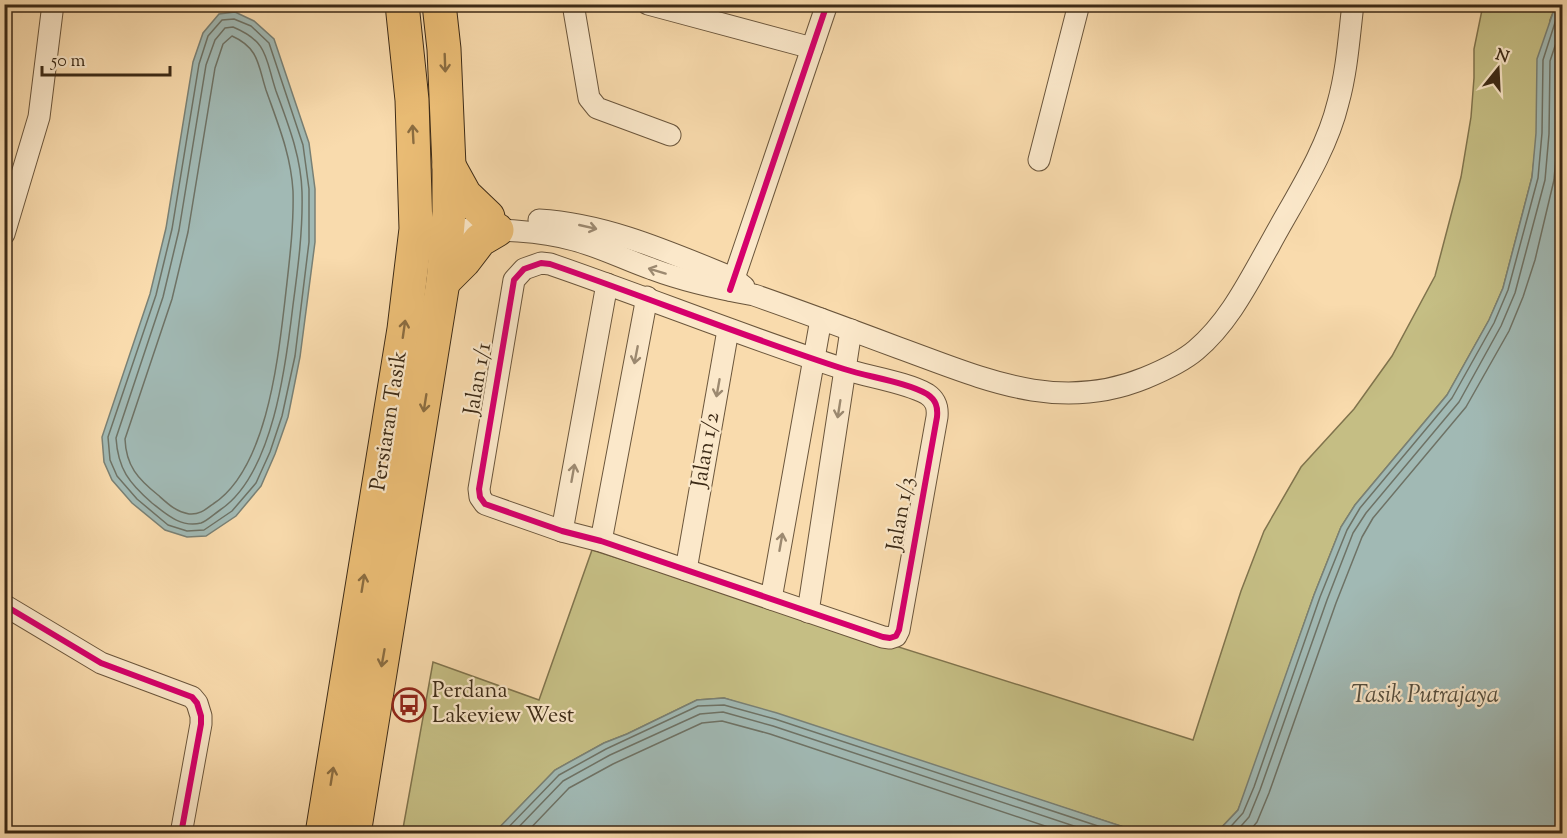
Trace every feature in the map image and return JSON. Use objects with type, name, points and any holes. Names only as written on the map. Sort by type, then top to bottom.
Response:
[{"type":"main road","name":"Persiaran Tasik","points":[[354,834],[443,282],[412,100],[402,4]]},
{"type":"main road","name":"Persiaran Tasik","points":[[322,834],[404,329],[432,220],[449,166],[444,49],[439,4]]},
{"type":"main road","points":[[443,282],[464,261],[493,223],[465,195],[449,166]]},
{"type":"street","points":[[5,228],[39,117],[53,4]]},
{"type":"street","points":[[573,4],[589,98],[597,108],[670,135]]},
{"type":"street","points":[[648,4],[812,48]]},
{"type":"street","points":[[731,284],[827,4]]},
{"type":"street","points":[[1039,160],[1079,4]]},
{"type":"street","points":[[432,220],[553,228],[588,227],[637,241],[687,270],[731,284],[754,295],[980,378],[1020,389],[1051,393],[1090,393],[1130,384],[1164,370],[1196,351],[1225,320],[1247,286],[1331,127],[1339,103],[1353,4]]},
{"type":"street","name":"Jalan 1/1","points":[[562,531],[492,507],[485,504],[480,497],[479,489],[514,280],[524,268],[541,263],[608,284]]},
{"type":"street","points":[[844,370],[728,330],[647,297],[608,284],[562,531],[601,541],[808,612],[851,330]]},
{"type":"street","points":[[601,541],[647,297]]},
{"type":"street","points":[[771,599],[821,319]]},
{"type":"street","name":"Jalan 1/2","points":[[686,570],[728,330]]},
{"type":"street","name":"Jalan 1/3","points":[[808,612],[882,637],[896,636],[899,630],[937,417],[936,403],[925,393],[844,370]]},
{"type":"street","points":[[4,604],[101,663],[184,693],[197,703],[201,723],[181,834]]},
{"type":"shaded area","points":[[1483,5],[1556,5],[1550,20],[1532,177],[1503,288],[1489,320],[1447,395],[1355,505],[1341,527],[1314,595],[1238,810],[1220,829],[1207,834],[1142,833],[724,698],[697,700],[604,743],[555,770],[494,833],[402,834],[433,662],[539,700],[592,550],[1193,740],[1241,591],[1264,531],[1301,467],[1354,409],[1392,356],[1435,276],[1461,177],[1471,117],[1474,49]]},
{"type":"water","name":"Tasik Putrajaya","points":[[1556,4],[1562,5],[1562,833],[1207,833],[1220,829],[1238,810],[1314,595],[1341,527],[1355,505],[1447,395],[1489,320],[1503,288],[1532,177],[1536,133],[1537,59]]},
{"type":"water","points":[[235,12],[254,21],[274,39],[309,143],[315,189],[315,242],[300,357],[288,417],[275,454],[261,486],[236,516],[206,536],[187,537],[165,530],[132,503],[112,480],[104,462],[102,437],[150,294],[166,228],[193,62],[203,33],[219,14]]},
{"type":"water","points":[[724,698],[777,713],[1142,833],[494,833],[555,770],[604,743],[697,700]]},
{"type":"cycle path","points":[[730,290],[827,4]]},
{"type":"cycle path","points":[[541,263],[587,277],[807,357],[909,386],[927,394],[934,401],[937,407],[937,417],[899,630],[896,636],[883,637],[485,504],[480,497],[479,489],[514,280],[524,269],[541,263]]},
{"type":"cycle path","points":[[4,605],[101,663],[192,697],[197,703],[201,724],[181,834]]},
{"type":"place","name":"Perdana Lakeview West","points":[[409,705]]}]
